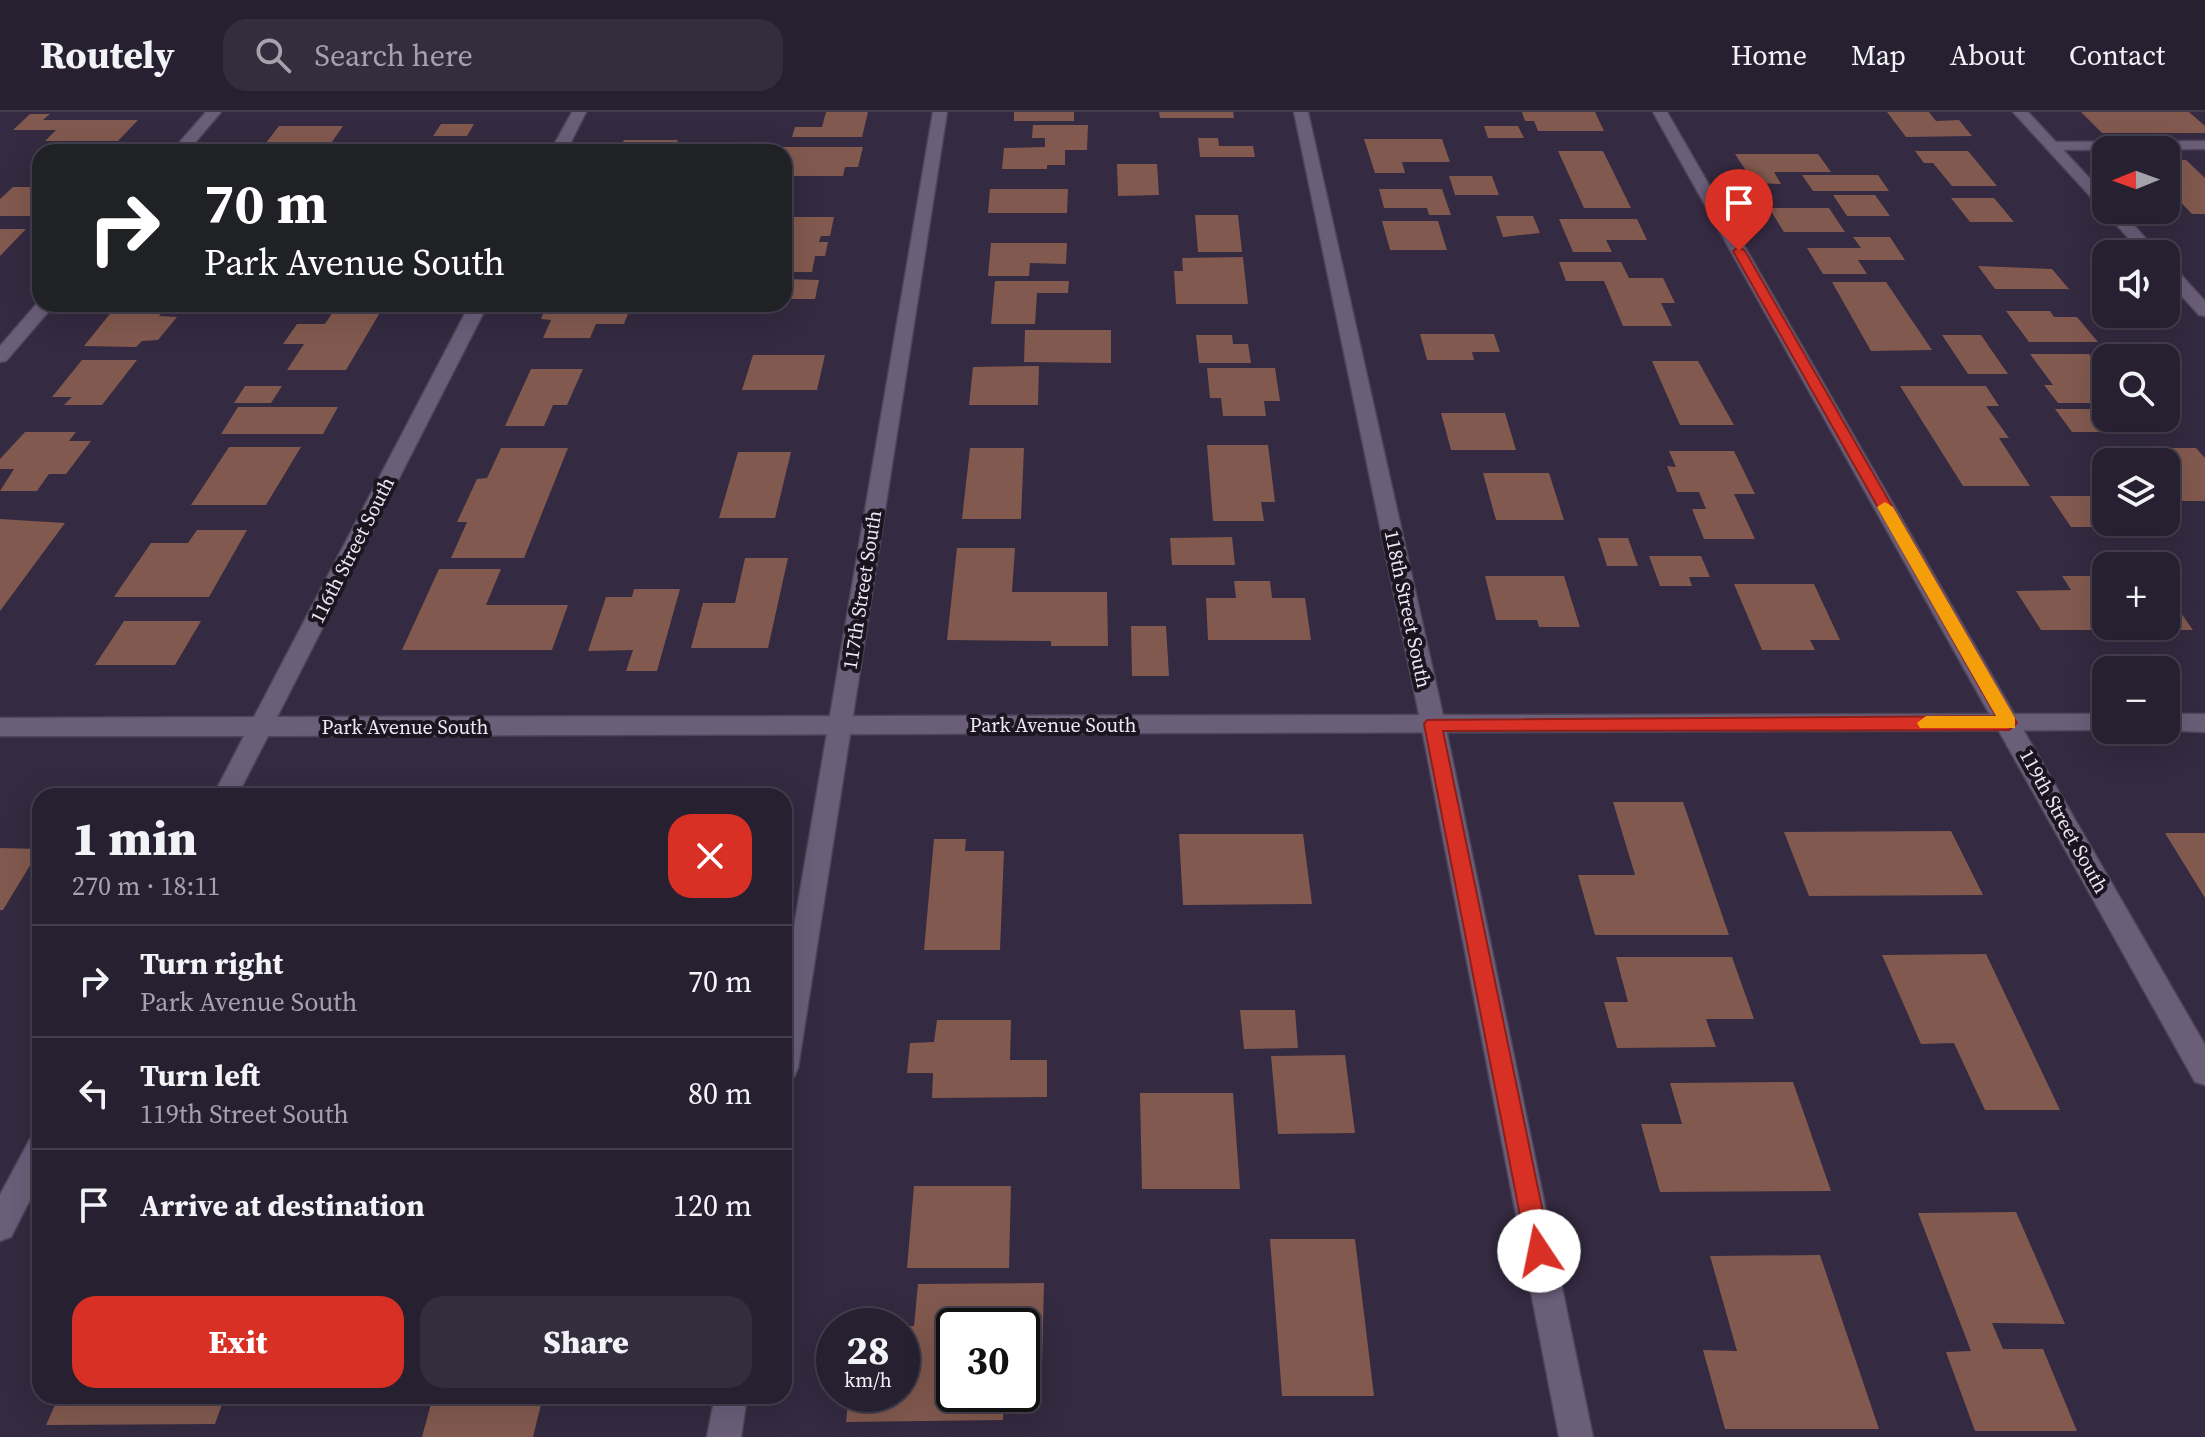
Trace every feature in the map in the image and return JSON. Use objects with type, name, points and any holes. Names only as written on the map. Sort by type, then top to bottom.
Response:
[{"type":"street","points":[[186,144],[214,112]]},
{"type":"street","points":[[562,144],[579,112]]},
{"type":"street","name":"117th Street South","points":[[792,1018],[940,112]]},
{"type":"street","name":"118th Street South","points":[[1301,112],[1433,724],[1576,1437]]},
{"type":"street","name":"119th Street South","points":[[1660,112],[2205,1072]]},
{"type":"street","points":[[2020,112],[2092,190]]},
{"type":"street","points":[[2124,224],[2139,240]]},
{"type":"street","points":[[2180,284],[2205,311]]},
{"type":"street","points":[[0,357],[39,312]]},
{"type":"street","name":"116th Street South","points":[[229,788],[475,312]]},
{"type":"street","name":"Park Avenue South","points":[[0,727],[2092,723]]},
{"type":"street","points":[[2180,723],[2205,723]]},
{"type":"street","points":[[0,1226],[32,1164]]},
{"type":"street","points":[[724,1437],[730,1404]]},
{"type":"lane","points":[[2052,146],[2205,145]]},
{"type":"building","points":[[826,112],[868,112],[862,137],[792,137],[795,127],[822,127]]},
{"type":"building","points":[[1014,112],[1074,112],[1074,121],[1014,121]]},
{"type":"building","points":[[1159,112],[1233,112],[1234,118],[1160,118]]},
{"type":"building","points":[[1522,112],[1595,112],[1604,131],[1538,131],[1534,121],[1525,121]]},
{"type":"building","points":[[1887,112],[1929,112],[1936,121],[1959,120],[1972,136],[1906,137]]},
{"type":"building","points":[[2081,112],[2189,112],[2205,126],[2205,133],[2102,133]]},
{"type":"building","points":[[30,114],[50,114],[43,120],[138,120],[118,141],[45,141],[56,130],[13,130]]},
{"type":"building","points":[[441,124],[474,124],[467,136],[433,136]]},
{"type":"building","points":[[1033,125],[1088,125],[1087,150],[1065,150],[1065,165],[1047,165],[1047,169],[1002,169],[1004,148],[1045,147],[1045,138],[1032,138]]},
{"type":"building","points":[[279,126],[343,126],[331,144],[265,144]]},
{"type":"building","points":[[1484,126],[1518,126],[1524,138],[1488,138]]},
{"type":"building","points":[[1198,138],[1218,138],[1219,146],[1253,146],[1255,157],[1200,157]]},
{"type":"building","points":[[1364,139],[1442,139],[1450,162],[1402,162],[1405,173],[1375,173]]},
{"type":"building","points":[[624,140],[678,140],[676,144],[622,144]]},
{"type":"building","points":[[792,147],[863,147],[858,167],[845,167],[843,176],[792,176]]},
{"type":"building","points":[[1558,151],[1603,151],[1631,208],[1584,208]]},
{"type":"building","points":[[1915,151],[1968,151],[1997,186],[1952,186],[1933,163],[1924,163]]},
{"type":"building","points":[[1735,154],[1818,154],[1831,172],[1774,172],[1781,184],[1754,183]]},
{"type":"building","points":[[2180,160],[2186,160],[2205,178],[2205,214],[2192,214],[2180,202]]},
{"type":"building","points":[[1117,164],[1157,164],[1159,195],[1118,196]]},
{"type":"building","points":[[1802,175],[1878,175],[1889,191],[1813,191]]},
{"type":"building","points":[[1449,176],[1492,176],[1499,195],[1455,195]]},
{"type":"building","points":[[13,187],[32,187],[32,216],[0,216],[0,199]]},
{"type":"building","points":[[990,189],[1068,189],[1067,213],[988,213]]},
{"type":"building","points":[[1379,189],[1442,189],[1451,215],[1429,215],[1427,208],[1384,208]]},
{"type":"building","points":[[1833,195],[1875,195],[1890,216],[1847,216]]},
{"type":"building","points":[[1951,198],[1994,198],[2014,222],[1970,222]]},
{"type":"building","points":[[1769,208],[1829,208],[1845,232],[1784,232]]},
{"type":"building","points":[[1195,215],[1238,215],[1242,252],[1198,252]]},
{"type":"building","points":[[1496,216],[1533,216],[1540,233],[1503,237]]},
{"type":"building","points":[[792,217],[834,217],[830,236],[821,236],[819,242],[828,242],[825,256],[815,256],[812,272],[792,272]]},
{"type":"building","points":[[1559,219],[1637,219],[1647,240],[1606,240],[1612,252],[1573,252]]},
{"type":"building","points":[[1382,221],[1438,221],[1447,250],[1390,250]]},
{"type":"building","points":[[0,229],[26,229],[0,256]]},
{"type":"building","points":[[1853,237],[1890,237],[1905,260],[1858,260],[1867,274],[1823,274],[1807,248],[1861,248]]},
{"type":"building","points":[[991,243],[1067,243],[1066,264],[1030,263],[1029,276],[988,276]]},
{"type":"building","points":[[1243,257],[1248,304],[1176,304],[1174,271],[1183,271],[1182,258]]},
{"type":"building","points":[[1559,262],[1621,262],[1629,278],[1663,278],[1675,303],[1661,303],[1672,326],[1623,326],[1604,281],[1566,281]]},
{"type":"building","points":[[1978,266],[2052,269],[2069,289],[1995,289]]},
{"type":"building","points":[[792,279],[819,280],[815,299],[792,299]]},
{"type":"building","points":[[995,281],[1069,281],[1068,293],[1037,293],[1035,324],[991,324]]},
{"type":"building","points":[[1832,282],[1886,282],[1932,350],[1871,351]]},
{"type":"building","points":[[2006,311],[2050,311],[2054,317],[2077,317],[2098,342],[2029,342]]},
{"type":"building","points":[[112,312],[162,312],[159,316],[177,317],[158,340],[142,341],[136,347],[84,346]]},
{"type":"building","points":[[333,312],[380,312],[346,370],[287,370],[304,344],[283,344],[297,324],[325,324]]},
{"type":"building","points":[[544,312],[629,312],[624,324],[596,324],[590,338],[543,338],[551,320],[541,319]]},
{"type":"building","points":[[1025,330],[1111,330],[1111,363],[1024,362]]},
{"type":"building","points":[[1420,334],[1494,334],[1500,352],[1472,352],[1474,360],[1427,360]]},
{"type":"building","points":[[1196,335],[1232,335],[1233,344],[1248,344],[1251,363],[1199,363]]},
{"type":"building","points":[[1942,335],[1981,335],[2008,374],[1968,374]]},
{"type":"building","points":[[2030,354],[2089,354],[2092,358],[2092,403],[2058,403],[2044,385],[2053,385]]},
{"type":"building","points":[[753,355],[825,355],[817,390],[742,390]]},
{"type":"building","points":[[82,360],[137,360],[102,405],[64,405],[72,397],[52,397]]},
{"type":"building","points":[[1652,361],[1698,361],[1734,425],[1680,425]]},
{"type":"building","points":[[1039,366],[1038,405],[969,405],[973,367]]},
{"type":"building","points":[[1207,368],[1275,368],[1280,401],[1264,401],[1266,416],[1223,416],[1221,398],[1210,398]]},
{"type":"building","points":[[531,369],[583,369],[567,405],[553,405],[544,426],[505,426]]},
{"type":"building","points":[[245,386],[282,386],[271,403],[234,403]]},
{"type":"building","points":[[1900,386],[1986,386],[1999,406],[1986,406],[2009,438],[1999,438],[2030,486],[1963,486]]},
{"type":"building","points":[[238,407],[338,407],[323,434],[221,434]]},
{"type":"building","points":[[2055,409],[2092,409],[2092,432],[2072,432]]},
{"type":"building","points":[[1441,413],[1505,413],[1516,450],[1451,450]]},
{"type":"building","points":[[25,432],[76,432],[69,441],[91,441],[66,474],[49,474],[37,491],[0,491],[14,469],[0,469],[0,459]]},
{"type":"building","points":[[1207,445],[1268,445],[1275,502],[1261,502],[1264,521],[1213,521]]},
{"type":"building","points":[[229,447],[301,447],[266,505],[191,505]]},
{"type":"building","points":[[501,448],[568,448],[524,558],[451,558],[467,522],[457,522],[477,479],[487,478]]},
{"type":"building","points":[[970,448],[1024,448],[1021,519],[962,519]]},
{"type":"building","points":[[2180,448],[2196,448],[2205,458],[2205,501],[2180,501]]},
{"type":"building","points":[[1669,451],[1734,451],[1755,494],[1734,494],[1755,539],[1704,539],[1692,509],[1706,509],[1699,492],[1677,492],[1667,466],[1676,467]]},
{"type":"building","points":[[738,452],[791,452],[775,518],[719,518]]},
{"type":"building","points":[[1483,473],[1549,473],[1564,520],[1496,520]]},
{"type":"building","points":[[2050,496],[2092,496],[2092,527],[2071,527]]},
{"type":"building","points":[[0,519],[65,523],[0,611]]},
{"type":"building","points":[[197,530],[247,530],[209,597],[114,597],[151,543],[188,543]]},
{"type":"building","points":[[1232,537],[1235,565],[1172,565],[1170,538]]},
{"type":"building","points":[[1598,538],[1628,538],[1638,566],[1607,566]]},
{"type":"building","points":[[957,548],[1015,548],[1012,592],[1107,592],[1108,646],[1051,646],[1051,641],[947,640]]},
{"type":"building","points":[[1649,556],[1701,556],[1710,577],[1689,577],[1692,586],[1660,586]]},
{"type":"building","points":[[745,558],[788,558],[768,648],[691,648],[703,603],[735,603]]},
{"type":"building","points":[[439,569],[501,569],[486,605],[568,605],[552,650],[402,650]]},
{"type":"building","points":[[1485,576],[1564,576],[1580,627],[1539,627],[1537,620],[1496,620]]},
{"type":"building","points":[[2062,576],[2092,576],[2092,630],[2041,630],[2016,591],[2071,590]]},
{"type":"building","points":[[1234,581],[1270,581],[1272,598],[1305,598],[1311,640],[1208,640],[1206,598],[1236,598]]},
{"type":"building","points":[[1734,584],[1814,584],[1840,640],[1810,640],[1815,650],[1762,650]]},
{"type":"building","points":[[634,589],[680,589],[657,671],[626,671],[633,650],[588,651],[606,597],[632,597]]},
{"type":"building","points":[[2180,612],[2193,630],[2180,630]]},
{"type":"building","points":[[124,621],[201,621],[175,665],[95,665]]},
{"type":"building","points":[[1131,626],[1166,626],[1169,676],[1132,676]]},
{"type":"building","points":[[1613,802],[1683,802],[1729,935],[1595,935],[1578,875],[1635,875]]},
{"type":"building","points":[[1951,831],[1983,895],[1809,896],[1784,832]]},
{"type":"building","points":[[2165,833],[2205,833],[2205,898]]},
{"type":"building","points":[[1179,834],[1303,834],[1312,904],[1183,905]]},
{"type":"building","points":[[934,839],[966,839],[965,851],[1004,851],[1000,950],[924,950]]},
{"type":"building","points":[[0,848],[32,849],[32,862],[3,910],[0,910]]},
{"type":"building","points":[[1986,954],[2060,1110],[1985,1110],[1954,1043],[1921,1044],[1882,955]]},
{"type":"building","points":[[1616,957],[1732,957],[1754,1019],[1706,1019],[1716,1047],[1617,1048],[1604,1002],[1628,1002]]},
{"type":"building","points":[[1240,1010],[1295,1010],[1298,1048],[1244,1049]]},
{"type":"building","points":[[937,1020],[1011,1020],[1010,1060],[1047,1060],[1047,1097],[932,1098],[933,1073],[907,1073],[910,1043],[934,1042]]},
{"type":"building","points":[[1345,1055],[1355,1133],[1278,1134],[1271,1056]]},
{"type":"building","points":[[1793,1082],[1831,1191],[1660,1192],[1641,1124],[1682,1124],[1670,1083]]},
{"type":"building","points":[[1140,1093],[1233,1093],[1240,1189],[1142,1189]]},
{"type":"building","points":[[914,1186],[1011,1186],[1009,1268],[907,1268]]},
{"type":"building","points":[[2016,1212],[2065,1324],[1992,1323],[2003,1349],[2043,1349],[2077,1431],[1975,1431],[1946,1352],[1971,1351],[1918,1213]]},
{"type":"building","points":[[1270,1239],[1355,1239],[1374,1396],[1282,1396]]},
{"type":"building","points":[[1820,1255],[1879,1429],[1725,1429],[1703,1350],[1737,1351],[1710,1256]]},
{"type":"building","points":[[1044,1283],[1042,1364],[1040,1308],[936,1308],[936,1412],[1003,1412],[1003,1420],[846,1422],[847,1412],[920,1412],[920,1308],[916,1308],[918,1284]]},
{"type":"building","points":[[55,1404],[222,1404],[215,1424],[46,1425]]},
{"type":"building","points":[[431,1404],[541,1404],[533,1437],[422,1437]]},
{"type":"slow traffic","points":[[1885,507],[2009,723],[1926,723]]},
{"type":"route","points":[[1539,1251],[1433,724],[2009,723],[1739,251]]}]
